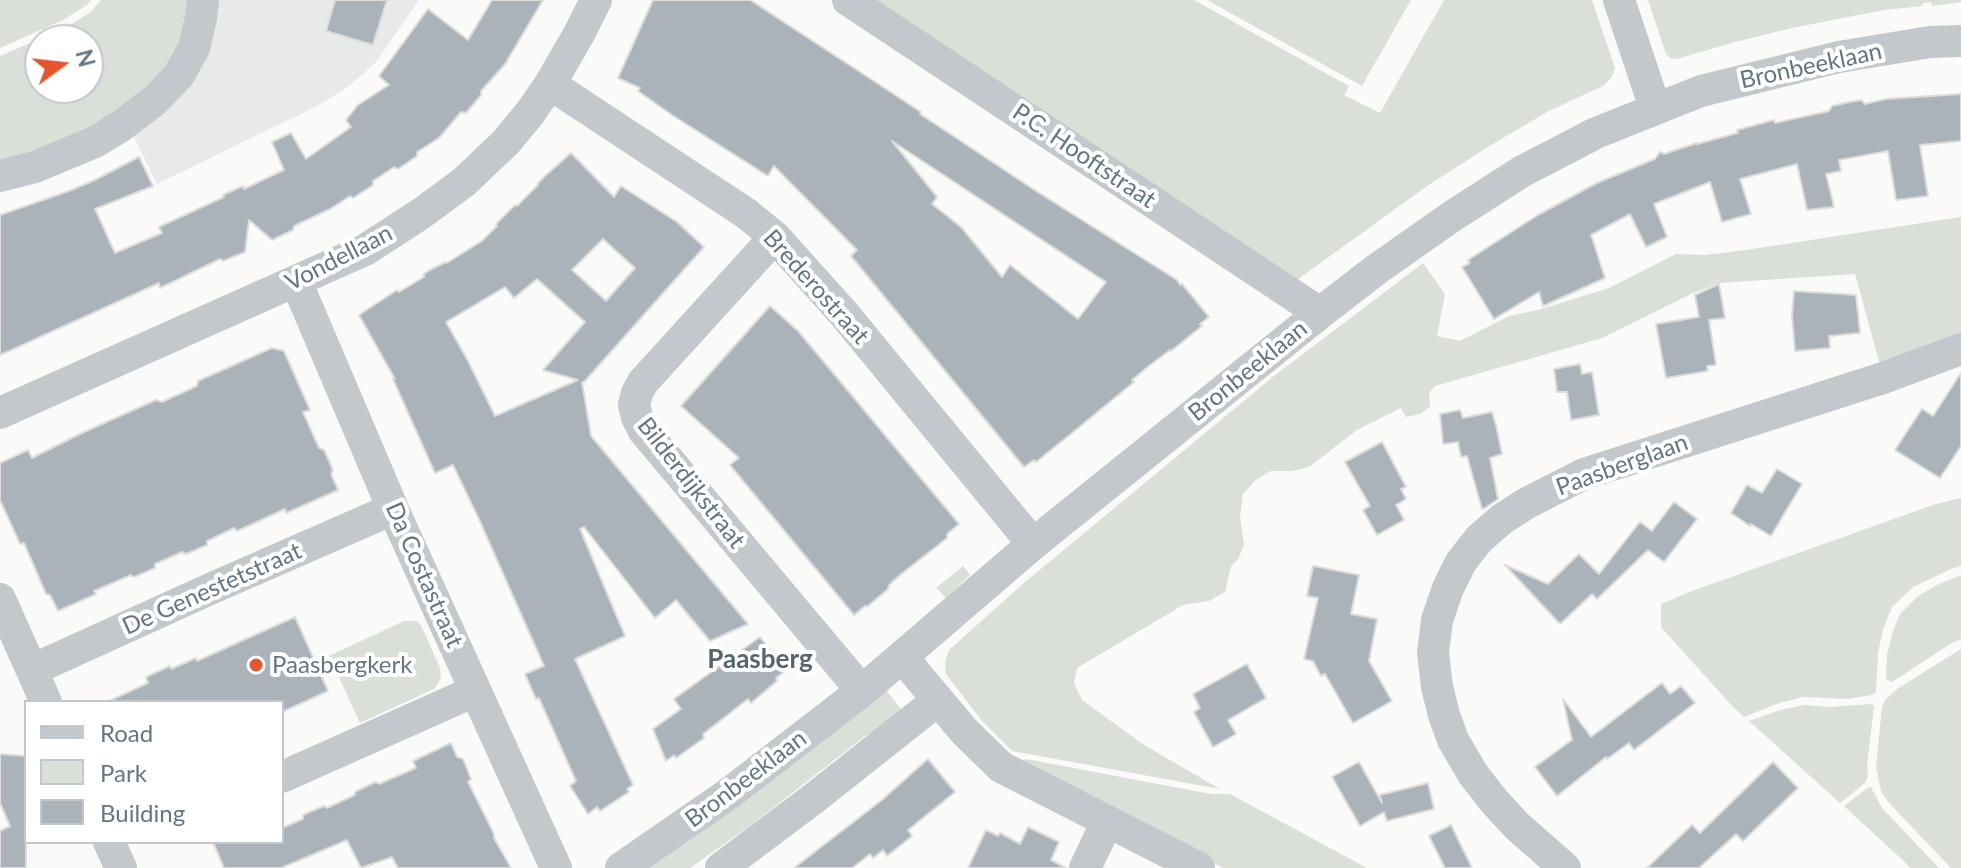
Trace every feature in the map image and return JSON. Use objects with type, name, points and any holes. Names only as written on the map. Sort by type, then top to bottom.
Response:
[{"type":"street","points":[[0,176],[35,167],[95,142],[155,100],[179,75],[194,48],[203,0]]},
{"type":"street","name":"Vondellaan","points":[[0,413],[365,250],[422,213],[464,182],[506,142],[530,113],[550,84],[596,0]]},
{"type":"street","name":"P.C. Hooftstraat","points":[[848,0],[1320,313]]},
{"type":"street","points":[[1619,0],[1655,108]]},
{"type":"street","name":"Bronbeeklaan","points":[[621,868],[727,795],[862,691],[1033,544],[1320,313],[1439,225],[1521,172],[1596,133],[1701,91],[1839,57],[1930,42],[1961,41]]},
{"type":"street","name":"Brederostraat","points":[[550,84],[747,214],[775,237],[844,314],[1033,544]]},
{"type":"street","name":"Bilderdijkstraat","points":[[775,237],[643,382],[634,405],[644,431],[862,691]]},
{"type":"street","name":"Da Costastraat","points":[[296,281],[393,509],[556,868]]},
{"type":"street","name":"Paasberglaan","points":[[1565,868],[1494,801],[1473,774],[1448,728],[1437,687],[1433,653],[1437,620],[1461,562],[1479,539],[1502,519],[1584,474],[1883,378],[1961,349]]},
{"type":"street","name":"De Genestetstraat","points":[[32,670],[393,509]]},
{"type":"street","points":[[0,599],[45,700]]},
{"type":"street","points":[[902,657],[965,732],[1001,767],[1199,868]]},
{"type":"street","points":[[284,776],[475,691]]},
{"type":"street","points":[[721,868],[938,700]]},
{"type":"street","points":[[1085,868],[1107,822]]},
{"type":"shaded area","points":[[212,0],[419,0],[376,62],[348,87],[315,107],[157,184],[131,131]]},
{"type":"green space","points":[[0,0],[91,0],[54,24],[24,24],[24,37],[0,48]]},
{"type":"green space","points":[[101,0],[195,0],[185,46],[117,116],[0,166],[0,56],[24,46],[24,104],[104,104],[104,24],[72,24],[92,11]]},
{"type":"green space","points":[[873,0],[1194,0],[1349,86],[1344,95],[1380,113],[1444,0],[1592,0],[1615,68],[1612,77],[1603,86],[1549,111],[1491,145],[1427,186],[1297,280]]},
{"type":"green space","points":[[1207,0],[1411,0],[1362,86]]},
{"type":"green space","points":[[1648,0],[1961,2],[1932,6],[1931,2],[1923,3],[1923,6],[1884,10],[1792,28],[1677,59],[1666,54]]},
{"type":"green space","points":[[1961,217],[1961,336],[1880,365],[1855,274],[1719,283],[1602,338],[1435,386],[1429,393],[1430,407],[1420,414],[1406,417],[1401,408],[1357,430],[1309,467],[1271,471],[1256,480],[1243,494],[1240,517],[1244,545],[1231,566],[1225,592],[1209,601],[1183,605],[1077,668],[1074,683],[1082,700],[1144,745],[1220,789],[1012,751],[982,721],[946,674],[945,662],[949,650],[1025,582],[1274,376],[1423,263],[1445,294],[1437,336],[1460,341],[1509,316],[1609,288],[1676,254],[1705,255],[1746,250]]},
{"type":"green space","points":[[1961,498],[1961,566],[1913,587],[1892,607],[1878,653],[1876,692],[1871,695],[1848,699],[1803,697],[1744,717],[1661,627],[1661,604],[1933,505]]},
{"type":"green space","points":[[963,566],[970,575],[946,598],[936,588]]},
{"type":"green space","points":[[1961,575],[1961,639],[1892,682],[1886,679],[1887,655],[1900,614],[1918,596]]},
{"type":"green space","points":[[404,621],[416,621],[421,625],[441,677],[434,689],[360,723],[329,656]]},
{"type":"green space","points":[[1961,649],[1961,868],[1951,868],[1889,803],[1881,791],[1876,767],[1885,700],[1897,689]]},
{"type":"green space","points":[[886,690],[906,715],[865,736],[751,825],[690,868],[649,868],[737,805]]},
{"type":"green space","points":[[1804,705],[1874,706],[1868,777],[1840,803],[1749,721]]},
{"type":"green space","points":[[1026,759],[1211,794],[1230,794],[1367,868],[1223,868],[1018,764]]},
{"type":"green space","points":[[1869,787],[1882,808],[1939,868],[1911,868],[1844,806]]},
{"type":"building","points":[[335,0],[387,0],[373,45],[326,31]]},
{"type":"building","points":[[492,0],[543,0],[505,64],[481,91],[481,95],[466,113],[461,112],[439,138],[417,152],[417,156],[398,169],[394,167],[353,198],[350,196],[272,240],[249,220],[245,252],[223,261],[220,259],[160,288],[159,283],[0,355],[0,215],[93,181],[139,157],[153,186],[95,209],[115,253],[162,233],[159,227],[223,195],[243,186],[244,189],[284,170],[272,142],[291,133],[306,159],[351,127],[346,120],[358,105],[389,85],[379,76],[428,9],[468,40]]},
{"type":"building","points":[[653,0],[750,0],[1036,191],[1177,280],[1209,317],[1067,437],[1036,462],[1034,460],[1024,467],[851,256],[857,250],[774,166],[768,176],[672,115],[638,91],[640,88],[618,78]],"holes":[[[892,141],[1106,282],[1078,319],[1010,265],[1002,277],[961,227],[932,204],[937,197]]]},
{"type":"building","points":[[1961,94],[1961,141],[1920,145],[1928,196],[1896,200],[1888,151],[1839,160],[1841,171],[1826,174],[1834,207],[1807,210],[1797,164],[1740,179],[1751,214],[1722,222],[1710,182],[1654,204],[1667,237],[1646,247],[1630,214],[1591,235],[1605,278],[1543,306],[1539,292],[1494,319],[1462,267],[1538,215],[1597,183],[1655,159],[1660,152],[1664,154],[1774,120],[1775,123],[1829,111],[1832,106],[1845,103],[1861,100],[1865,104],[1886,99]]},
{"type":"building","points":[[571,153],[614,197],[621,186],[677,222],[704,247],[582,382],[591,436],[748,624],[710,641],[676,600],[655,618],[584,527],[580,529],[625,636],[575,659],[633,785],[627,789],[629,792],[600,811],[597,807],[588,814],[570,786],[576,781],[525,674],[544,666],[478,517],[453,465],[435,473],[395,379],[359,315],[482,241]],"holes":[[[603,239],[635,268],[606,301],[572,270]],[[537,279],[585,322],[543,370],[578,380],[495,416],[446,322],[505,287],[514,298]]]},
{"type":"building","points":[[1719,284],[1725,318],[1709,320],[1716,365],[1707,366],[1708,371],[1666,378],[1656,324],[1699,317],[1695,295]]},
{"type":"building","points":[[1794,291],[1856,295],[1860,333],[1829,336],[1830,348],[1795,351],[1792,316]]},
{"type":"building","points":[[770,306],[798,331],[959,524],[947,534],[947,538],[854,615],[730,465],[739,458],[681,406]]},
{"type":"building","points":[[272,348],[284,351],[310,410],[303,412],[333,470],[331,474],[338,490],[237,531],[234,528],[207,541],[207,545],[186,554],[182,552],[155,564],[155,568],[94,591],[96,594],[58,611],[50,595],[46,594],[24,543],[20,544],[0,500],[0,463],[28,450],[32,458],[156,400],[162,402],[197,386],[198,381]]},
{"type":"building","points":[[1580,364],[1582,374],[1592,372],[1599,415],[1571,420],[1567,392],[1557,392],[1554,369]]},
{"type":"building","points":[[1961,373],[1961,446],[1940,478],[1895,450],[1922,409],[1933,416]]},
{"type":"building","points":[[1460,410],[1463,418],[1492,412],[1496,425],[1502,454],[1490,458],[1498,499],[1482,509],[1467,456],[1461,457],[1458,442],[1443,444],[1440,414]]},
{"type":"building","points":[[1382,442],[1406,487],[1401,489],[1406,499],[1396,505],[1404,520],[1377,535],[1363,510],[1370,506],[1345,462]]},
{"type":"building","points":[[1777,469],[1802,484],[1771,536],[1731,513],[1747,485],[1762,493]]},
{"type":"building","points":[[1674,502],[1697,519],[1664,562],[1648,550],[1597,599],[1592,594],[1560,624],[1505,565],[1548,584],[1579,554],[1599,574],[1640,522],[1652,531]]},
{"type":"building","points":[[1313,566],[1359,575],[1351,614],[1377,619],[1369,661],[1392,701],[1353,723],[1325,674],[1321,676],[1313,661],[1304,659],[1318,598],[1307,596]]},
{"type":"building","name":"Paasbergkerk","points":[[295,617],[328,691],[284,711],[284,700],[111,700],[148,683],[146,677],[170,666],[171,669],[196,658],[197,661]]},
{"type":"building","points":[[760,637],[786,670],[751,703],[748,699],[703,734],[704,738],[676,758],[674,755],[666,761],[653,729],[681,709],[674,699]]},
{"type":"building","points":[[1247,664],[1266,698],[1228,720],[1236,734],[1213,747],[1194,712],[1200,708],[1193,694]]},
{"type":"building","points":[[1662,683],[1670,694],[1681,686],[1695,703],[1634,750],[1629,743],[1606,757],[1557,796],[1535,767],[1572,740],[1563,699],[1591,737]]},
{"type":"building","points":[[451,743],[457,757],[463,759],[471,779],[468,782],[511,868],[398,868],[392,857],[361,868],[347,840],[281,868],[224,868],[214,844],[284,844],[284,827],[303,819],[303,815],[324,806],[327,808],[376,782],[379,784],[416,768],[413,761]]},
{"type":"building","points":[[0,754],[24,756],[26,868],[0,868],[0,831],[10,826],[0,803]]},
{"type":"building","points":[[928,759],[955,792],[908,830],[912,836],[887,856],[883,850],[873,858],[870,854],[852,868],[794,868],[882,800]]},
{"type":"building","points":[[1359,762],[1382,803],[1380,795],[1428,783],[1434,809],[1387,821],[1384,812],[1360,826],[1332,777]]},
{"type":"building","points":[[1773,762],[1798,788],[1743,841],[1736,834],[1699,868],[1647,868],[1692,825],[1700,833]]},
{"type":"building","points":[[1451,825],[1472,868],[1445,868],[1429,836]]},
{"type":"building","points":[[1028,827],[1059,842],[1051,860],[1066,868],[968,868],[986,830],[998,836],[1000,833],[1020,844]]},
{"type":"place","name":"Paasbergkerk","points":[[256,665]]},
{"type":"district","name":"Paasberg","points":[[760,660]]}]
